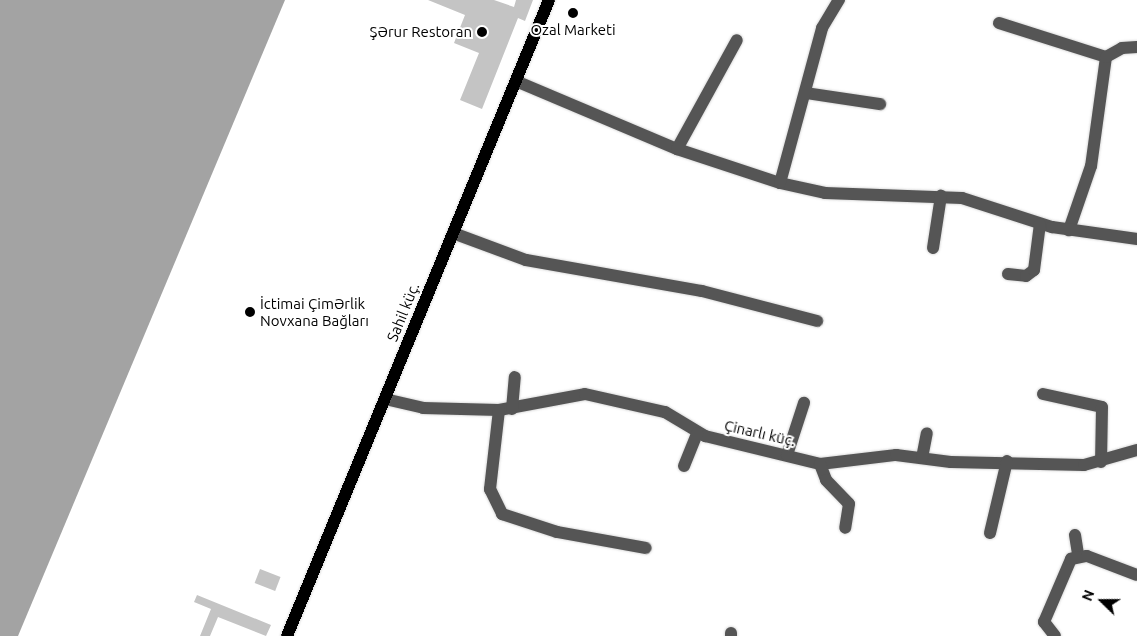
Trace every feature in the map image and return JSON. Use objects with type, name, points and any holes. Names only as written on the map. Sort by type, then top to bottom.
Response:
[{"type":"main road","name":"Sahil küç.","points":[[287,636],[549,0]]},
{"type":"street","points":[[780,183],[806,93],[822,28],[839,0]]},
{"type":"street","points":[[999,23],[1106,57],[1122,48],[1137,47]]},
{"type":"street","points":[[677,149],[737,40]]},
{"type":"street","points":[[1069,230],[1091,166],[1106,57]]},
{"type":"street","points":[[516,81],[677,149],[780,183],[825,193],[941,196],[976,201],[1040,224],[1137,239]]},
{"type":"street","points":[[806,93],[880,104]]},
{"type":"street","points":[[933,248],[941,196]]},
{"type":"street","points":[[1008,274],[1026,276],[1034,270],[1040,224]]},
{"type":"street","points":[[453,233],[526,260],[702,291],[817,321]]},
{"type":"street","points":[[515,377],[506,409],[490,489],[502,514],[557,532],[646,548]]},
{"type":"street","name":"Çinarlı küç.","points":[[385,399],[423,408],[506,409],[584,394],[665,412],[697,433],[820,464],[879,456],[1006,461],[1101,462],[1137,450]]},
{"type":"street","points":[[1043,394],[1102,407],[1101,462]]},
{"type":"street","points":[[787,455],[804,403]]},
{"type":"street","points":[[684,466],[697,433]]},
{"type":"street","points":[[922,458],[927,433]]},
{"type":"street","points":[[990,533],[1006,461]]},
{"type":"street","points":[[820,464],[826,480],[849,504],[844,528]]},
{"type":"street","points":[[1075,535],[1078,554]]},
{"type":"street","points":[[1078,554],[1137,575]]},
{"type":"street","points":[[1055,636],[1044,622],[1071,559],[1078,554]]},
{"type":"shaded area","points":[[0,0],[285,0],[18,636],[0,636]]},
{"type":"building","points":[[428,0],[494,0],[514,7],[516,0],[533,0],[525,21],[518,18],[482,109],[460,100],[479,53],[454,43],[465,15]]},
{"type":"building","points":[[260,569],[281,577],[275,591],[255,583]]},
{"type":"building","points":[[197,595],[271,625],[266,636],[218,617],[210,636],[200,636],[211,609],[194,602]]},
{"type":"place","name":"Ozal Marketi","points":[[573,13]]},
{"type":"place","name":"Şərur Restoran","points":[[482,32]]},
{"type":"place","name":"İctimai Çimərlik Novxana Bağları","points":[[250,312]]}]
